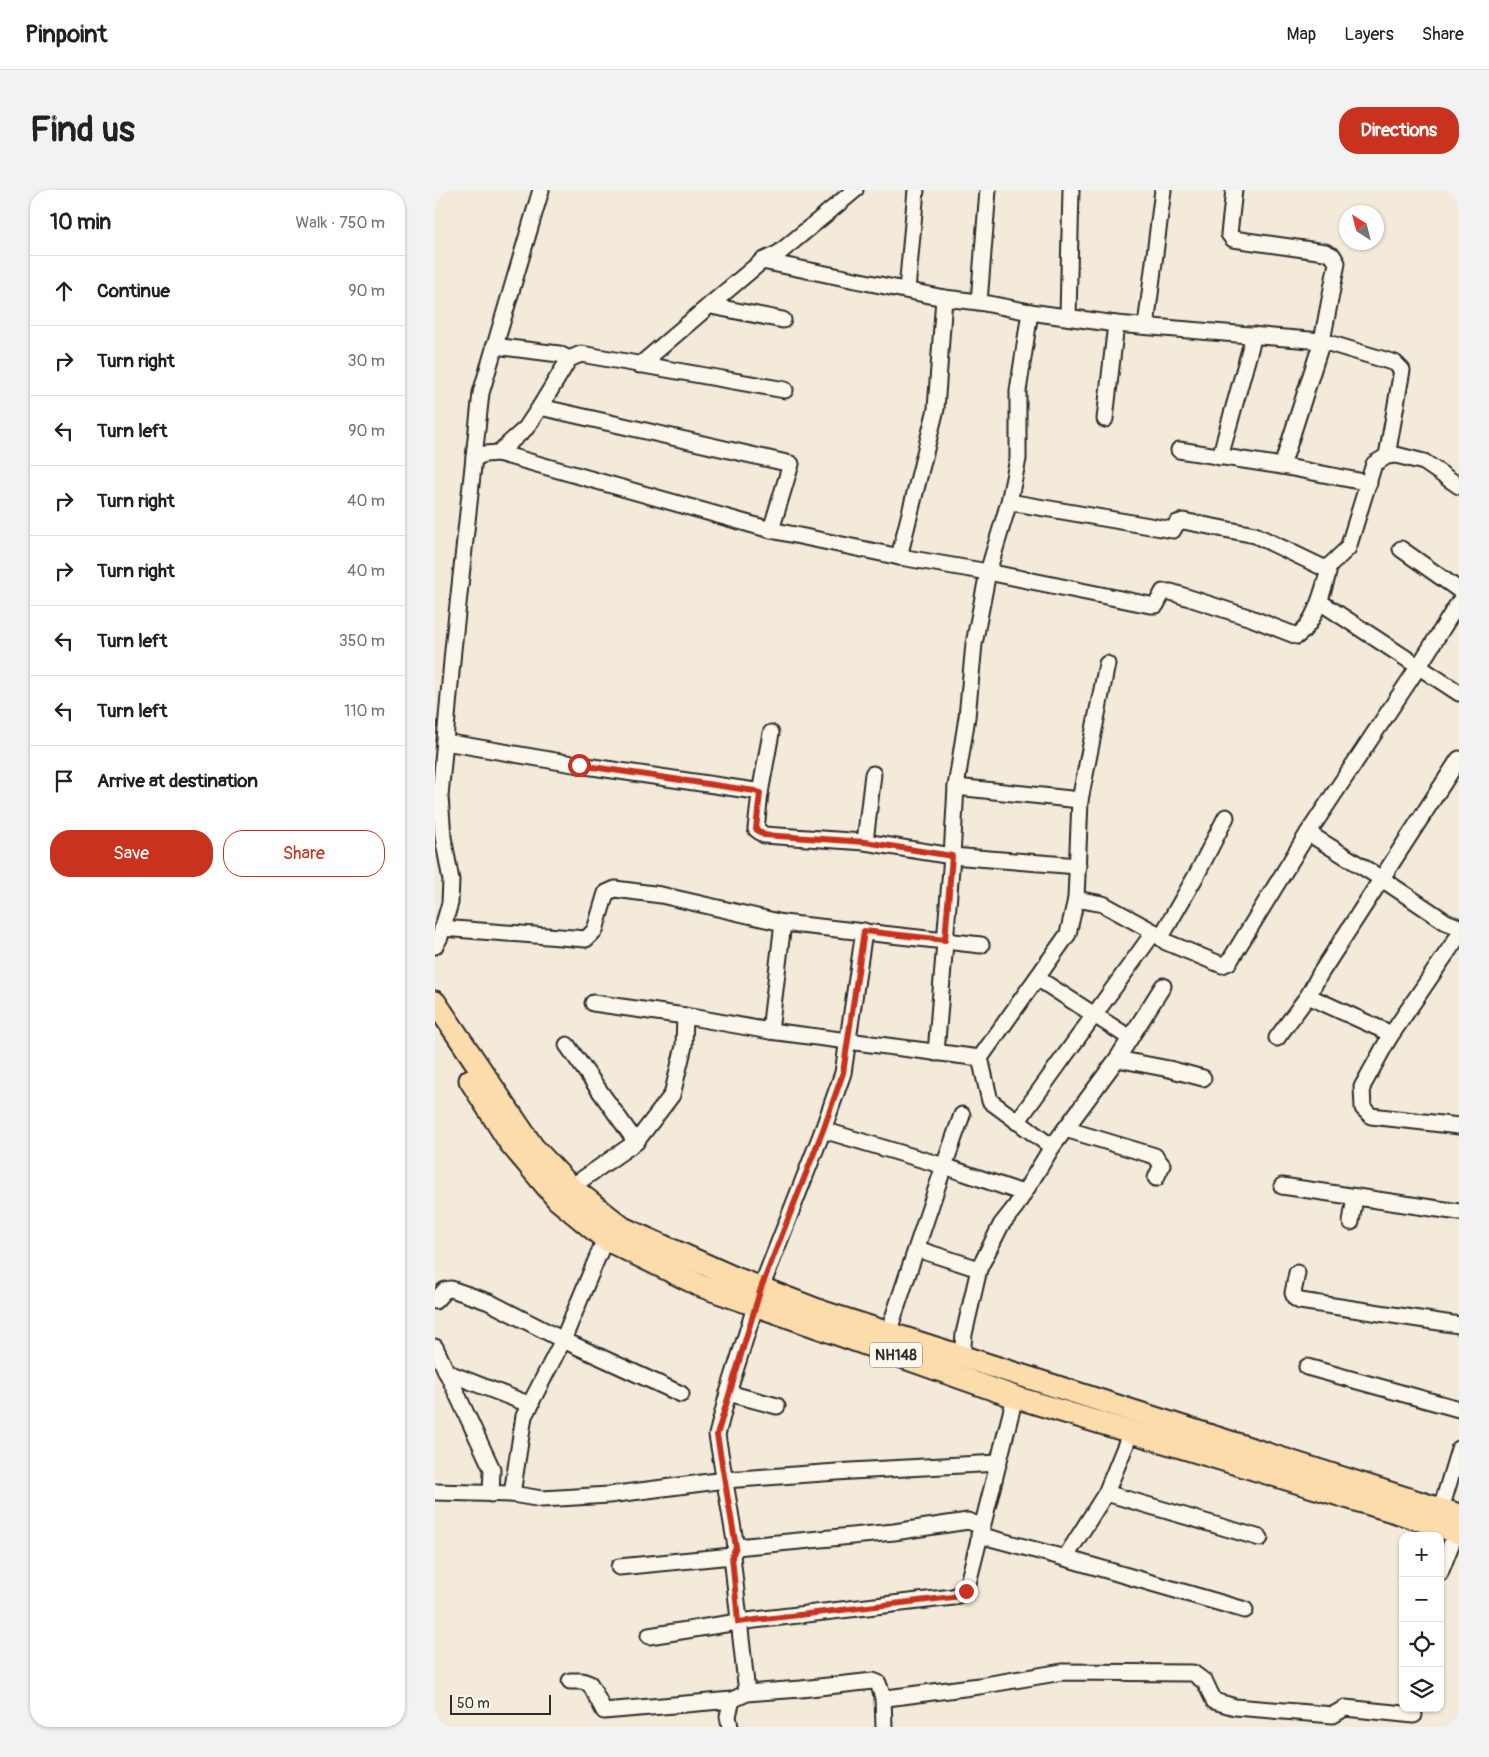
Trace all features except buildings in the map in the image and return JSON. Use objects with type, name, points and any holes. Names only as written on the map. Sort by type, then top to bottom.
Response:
[{"type":"highway","name":"NH148","points":[[435,1002],[533,1147],[571,1187],[623,1228],[759,1297],[985,1375],[1454,1522]]},
{"type":"highway","name":"NH148","points":[[435,1024],[510,1143],[558,1200],[605,1239],[701,1286],[823,1312],[962,1357],[1015,1397],[1402,1514],[1454,1522]]},
{"type":"street","points":[[435,946],[451,903],[451,880],[443,837],[441,796],[453,650],[481,393],[541,190]]},
{"type":"street","points":[[640,365],[762,261],[779,253],[840,195],[855,190]]},
{"type":"street","points":[[907,290],[916,190]]},
{"type":"street","points":[[979,302],[988,190]]},
{"type":"street","points":[[1068,317],[1071,190]]},
{"type":"street","points":[[1146,326],[1163,190]]},
{"type":"street","points":[[1234,190],[1229,234],[1233,239],[1325,252],[1333,256],[1337,263],[1323,341],[1282,466]]},
{"type":"street","points":[[762,261],[944,298],[979,302],[1030,312],[1116,324],[1323,341],[1395,363],[1401,370],[1387,456]]},
{"type":"street","points":[[899,557],[936,409],[944,298]]},
{"type":"street","points":[[711,304],[716,307],[783,320]]},
{"type":"street","points":[[936,1053],[956,787],[967,717],[974,644],[988,572],[1009,502],[1018,459],[1018,391],[1030,312]]},
{"type":"street","points":[[1105,419],[1116,324]]},
{"type":"street","points":[[1220,457],[1254,335]]},
{"type":"street","points":[[494,346],[559,354],[569,358],[581,354],[785,390]]},
{"type":"street","points":[[498,453],[526,428],[569,358]]},
{"type":"street","points":[[540,407],[791,464],[771,530]]},
{"type":"street","points":[[1179,450],[1282,466],[1369,483]]},
{"type":"street","points":[[474,458],[485,454],[498,453],[771,530],[899,557],[988,572],[1150,605],[1156,605],[1163,592],[1171,592],[1251,618],[1297,636],[1302,632],[1320,602],[1328,573],[1326,569],[1255,535],[1183,521],[1177,523],[1173,530],[1009,502]]},
{"type":"street","points":[[1326,569],[1348,548],[1374,464],[1387,456],[1396,455],[1424,462],[1459,486]]},
{"type":"street","points":[[1401,549],[1459,590]]},
{"type":"street","points":[[1320,602],[1459,693]]},
{"type":"street","points":[[1076,899],[1103,904],[1157,934],[1166,942],[1222,965],[1229,962],[1308,833],[1419,666],[1459,602]]},
{"type":"street","points":[[1052,1147],[990,1101],[980,1058],[1068,934],[1076,899],[1081,800],[1107,664]]},
{"type":"street","points":[[771,734],[760,793],[756,829],[764,835],[865,842],[952,856],[1078,866]]},
{"type":"street","points":[[445,742],[760,793]]},
{"type":"street","points":[[1277,1038],[1308,996],[1320,974],[1459,759]]},
{"type":"street","points":[[865,842],[873,774]]},
{"type":"street","points":[[956,787],[1081,800]]},
{"type":"street","points":[[1017,1122],[1157,934],[1197,874],[1226,817]]},
{"type":"street","points":[[1308,833],[1446,922],[1459,927]]},
{"type":"street","points":[[443,928],[586,938],[595,930],[606,893],[615,889],[661,895],[783,923],[945,940],[981,946]]},
{"type":"street","points":[[770,1031],[783,923]]},
{"type":"street","points":[[747,1693],[738,1622],[734,1551],[717,1435],[759,1297],[843,1073],[864,931]]},
{"type":"street","points":[[1459,935],[1389,1038],[1362,1087],[1363,1108],[1371,1116],[1459,1126]]},
{"type":"street","points":[[1037,978],[1130,1038]]},
{"type":"street","points":[[962,1357],[964,1334],[979,1269],[1001,1225],[1016,1206],[1052,1147],[1117,1059],[1163,986]]},
{"type":"street","points":[[1308,996],[1385,1032],[1389,1038]]},
{"type":"street","points":[[593,1003],[685,1016],[770,1031],[980,1058]]},
{"type":"street","points":[[571,1187],[636,1142],[671,1095],[685,1046],[685,1016]]},
{"type":"street","points":[[567,1045],[636,1142]]},
{"type":"street","points":[[1117,1059],[1203,1078]]},
{"type":"street","points":[[888,1333],[962,1115]]},
{"type":"street","points":[[1065,1129],[1155,1156],[1162,1165],[1156,1178]]},
{"type":"street","points":[[823,1130],[1023,1192]]},
{"type":"street","points":[[1282,1186],[1459,1212]]},
{"type":"street","points":[[1351,1222],[1355,1196]]},
{"type":"street","points":[[512,1494],[525,1416],[563,1340],[605,1239]]},
{"type":"street","points":[[917,1249],[979,1269]]},
{"type":"street","points":[[1297,1273],[1293,1293],[1295,1298],[1300,1301],[1459,1325]]},
{"type":"street","points":[[435,1302],[445,1290],[451,1289],[489,1302],[563,1340],[681,1394]]},
{"type":"street","points":[[435,1347],[492,1469],[491,1494]]},
{"type":"street","points":[[1307,1367],[1459,1409]]},
{"type":"street","points":[[446,1372],[531,1405]]},
{"type":"street","points":[[729,1393],[777,1406]]},
{"type":"street","points":[[649,1636],[738,1622],[960,1595],[966,1591],[1015,1397]]},
{"type":"street","points":[[1065,1558],[1106,1494],[1131,1432]]},
{"type":"street","points":[[1444,1558],[1454,1522],[1459,1450]]},
{"type":"street","points":[[435,1492],[512,1494],[542,1499],[609,1495],[725,1480],[888,1468],[998,1463]]},
{"type":"street","points":[[1106,1494],[1261,1538]]},
{"type":"street","points":[[619,1567],[968,1521],[980,1530],[1065,1558],[1245,1610]]},
{"type":"street","points":[[883,1698],[979,1686],[1062,1672],[1193,1673],[1205,1682],[1213,1701],[1235,1707],[1333,1714],[1345,1708],[1414,1717]]},
{"type":"street","points":[[570,1681],[583,1681],[590,1684],[604,1711],[732,1700],[747,1693],[873,1681],[878,1683],[883,1698],[884,1727]]},
{"type":"street","points":[[730,1727],[728,1716],[732,1700]]},
{"type":"route","points":[[579,765],[755,791],[760,793],[756,829],[764,835],[865,842],[952,856],[945,940],[864,931],[843,1073],[795,1204],[761,1288],[717,1435],[736,1547],[732,1556],[738,1622],[953,1597],[966,1591]]}]
